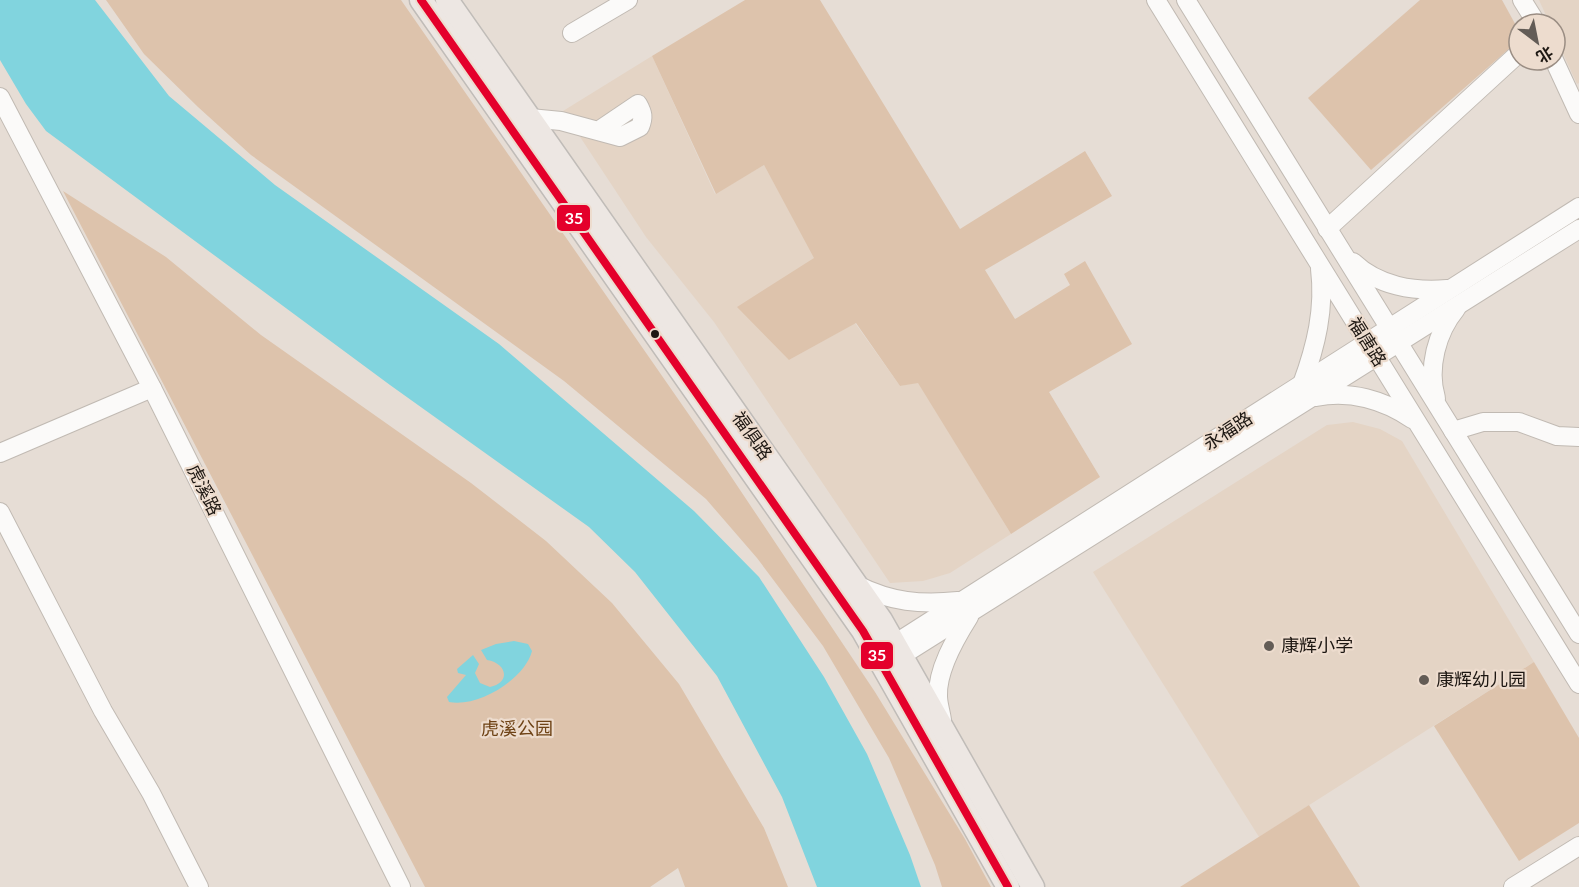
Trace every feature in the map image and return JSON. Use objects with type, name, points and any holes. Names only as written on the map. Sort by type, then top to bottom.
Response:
[{"type":"main road","name":"福俱路","points":[[421,0],[863,631],[889,656],[944,731],[1033,887]]},
{"type":"main road","name":"福俱路","points":[[447,0],[881,620],[889,656],[1008,887]]},
{"type":"street","points":[[572,33],[628,0]]},
{"type":"street","name":"福唐路","points":[[1156,0],[1579,684]]},
{"type":"street","name":"福唐路","points":[[1185,0],[1579,634]]},
{"type":"street","points":[[1328,229],[1507,64]]},
{"type":"street","points":[[1560,72],[1579,114]]},
{"type":"street","name":"虎溪路","points":[[0,97],[152,388],[401,887]]},
{"type":"street","points":[[530,118],[561,121],[598,131]]},
{"type":"street","name":"永福路","points":[[889,656],[1454,297],[1579,207]]},
{"type":"street","name":"永福路","points":[[1454,297],[1579,229]]},
{"type":"street","points":[[1342,251],[1363,271],[1380,280],[1454,297],[1439,339],[1432,368],[1433,388],[1439,408]]},
{"type":"street","points":[[1319,264],[1320,322],[1306,391],[1360,397],[1379,402],[1400,410],[1416,422]]},
{"type":"street","points":[[0,453],[152,388]]},
{"type":"street","points":[[1453,431],[1483,423],[1519,422],[1557,436],[1579,437]]},
{"type":"street","points":[[0,512],[103,711],[152,793],[199,887]]},
{"type":"street","points":[[857,585],[879,596],[896,600],[967,606],[941,676],[938,695],[944,731]]},
{"type":"street","points":[[1513,887],[1579,846]]},
{"type":"shaded area","points":[[1539,0],[1579,0],[1579,83],[1577,84],[1567,62],[1567,12],[1544,12]]},
{"type":"shaded area","points":[[652,56],[715,194],[764,165],[815,258],[789,360],[855,323],[900,386],[918,382],[1011,534],[950,573],[923,581],[890,583],[714,322],[646,237],[563,111]]},
{"type":"shaded area","name":"康辉小学","points":[[1353,422],[1380,429],[1402,441],[1534,662],[1259,837],[1093,572],[1327,425]]},
{"type":"green space","points":[[106,0],[401,0],[710,445],[875,692],[965,839],[991,887],[942,887],[935,865],[889,758],[823,646],[757,558],[706,499],[564,381],[251,155],[144,54]]},
{"type":"green space","points":[[745,0],[820,0],[960,229],[1085,151],[1112,196],[985,270],[1015,319],[1070,285],[1064,274],[1085,261],[1132,344],[1049,392],[1100,477],[1011,534],[918,383],[900,386],[856,323],[789,360],[737,307],[814,258],[764,165],[716,194],[652,56]]},
{"type":"green space","points":[[1420,0],[1502,0],[1509,12],[1507,51],[1371,170],[1308,98]]},
{"type":"green space","name":"虎溪公园","points":[[63,191],[166,257],[261,335],[471,483],[546,541],[612,603],[679,684],[764,828],[788,887],[685,887],[678,868],[650,887],[425,887]]},
{"type":"green space","points":[[1534,662],[1579,738],[1579,823],[1519,861],[1434,726]]},
{"type":"green space","points":[[1309,805],[1360,887],[1180,887]]},
{"type":"water","points":[[0,0],[95,0],[169,96],[275,185],[499,344],[694,511],[759,577],[824,677],[867,754],[910,855],[921,887],[817,887],[782,797],[717,676],[635,572],[589,527],[390,385],[46,131],[26,104],[0,60]]},
{"type":"water","points":[[514,641],[528,644],[532,651],[520,672],[486,696],[461,703],[449,702],[447,697],[466,675],[458,673],[457,669],[473,655],[479,664],[475,673],[480,683],[490,687],[501,682],[504,677],[502,669],[494,662],[487,660],[481,650],[496,644]]},
{"type":"transit line","name":"35","points":[[421,0],[863,631],[1008,887]]},
{"type":"place","name":"康辉小学","points":[[1269,646]]},
{"type":"place","name":"康辉幼儿园","points":[[1424,680]]}]
